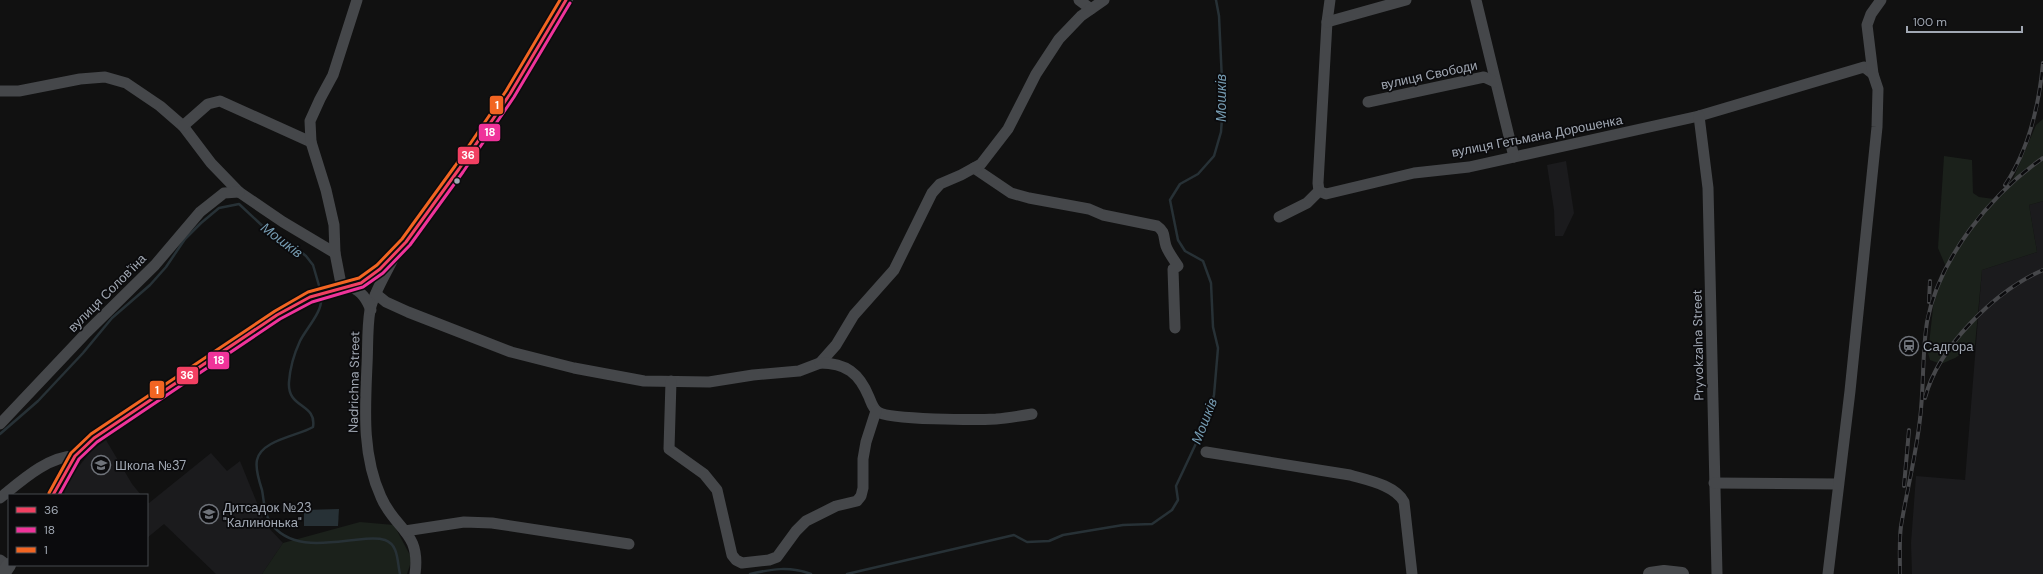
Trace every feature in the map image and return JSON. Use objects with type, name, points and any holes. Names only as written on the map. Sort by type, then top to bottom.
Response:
[{"type":"main road","points":[[54,494],[75,456],[94,438],[277,315],[310,297],[346,288],[372,275],[395,255],[434,204],[505,100],[566,0]]},
{"type":"main road","points":[[1650,574],[1664,572],[1682,574]]},
{"type":"street","points":[[357,0],[333,75],[310,121],[311,142],[331,211],[334,225],[335,253],[346,288],[359,291],[365,297],[370,310]]},
{"type":"street","points":[[1079,0],[1091,9]]},
{"type":"street","points":[[820,363],[836,345],[854,315],[894,270],[932,194],[940,184],[981,164],[1008,129],[1036,74],[1059,39],[1081,16],[1104,0]]},
{"type":"street","points":[[1279,217],[1307,203],[1320,191],[1318,183],[1326,22],[1330,0]]},
{"type":"street","points":[[1326,22],[1406,0]]},
{"type":"street","points":[[1476,0],[1514,157]]},
{"type":"street","points":[[1828,574],[1850,391],[1878,127],[1878,89],[1873,74],[1867,25],[1871,14],[1881,0]]},
{"type":"street","name":"вулиця Гетьмана Дорошенка","points":[[1320,191],[1326,194],[1414,173],[1469,167],[1699,116],[1864,67],[1873,74]]},
{"type":"street","points":[[0,91],[19,91],[80,79],[105,77],[126,83],[160,106],[183,126],[211,163],[239,192],[283,222],[335,253]]},
{"type":"street","name":"вулиця Свободи","points":[[1368,102],[1484,77],[1495,82]]},
{"type":"street","points":[[183,126],[208,104],[220,101],[311,142]]},
{"type":"street","name":"Pryvokzalna Street","points":[[1699,116],[1708,188],[1717,574]]},
{"type":"street","points":[[974,168],[1011,192],[1029,198],[1089,209],[1103,215],[1157,226],[1162,229],[1165,234],[1166,247],[1178,266],[1173,270],[1175,328]]},
{"type":"street","name":"вулиця Солов'їна","points":[[0,424],[87,332],[155,265],[200,212],[224,193],[239,192]]},
{"type":"street","name":"Nadrichna Street","points":[[395,255],[370,310],[365,420],[373,477],[381,498],[391,516],[405,531],[415,547],[417,555],[415,574]]},
{"type":"street","points":[[376,294],[386,302],[408,312],[511,352],[574,368],[644,381],[709,382],[753,375],[799,371],[820,363],[834,363],[848,369],[858,378],[876,411],[894,417],[930,419],[994,419],[1032,414]]},
{"type":"street","points":[[672,382],[669,449],[704,474],[717,490],[732,555],[736,560],[742,563],[769,560],[777,556],[796,531],[806,521],[836,506],[857,501],[861,496],[863,488],[863,459],[866,442],[876,411]]},
{"type":"street","points":[[1206,452],[1350,475],[1368,480],[1401,495],[1404,502],[1412,574]]},
{"type":"street","points":[[0,498],[52,462],[64,456],[75,456]]},
{"type":"street","points":[[1714,483],[1838,484]]},
{"type":"street","points":[[405,531],[464,522],[492,523],[629,544]]},
{"type":"shaded area","points":[[2043,119],[2043,201],[2029,205],[2037,252],[1982,270],[1975,345],[1955,358],[1941,364],[1930,360],[1928,353],[1934,299],[1946,267],[1938,248],[1944,156],[1972,160],[1973,193],[1979,197],[1994,199],[2013,179],[2036,125]]},
{"type":"shaded area","points":[[1566,161],[1574,213],[1563,236],[1555,236],[1554,210],[1547,165]]},
{"type":"shaded area","points":[[2043,201],[2043,574],[1912,574],[1911,543],[1916,476],[1965,480],[1982,270],[2037,252],[2029,205]]},
{"type":"shaded area","name":"Школа №37","points":[[106,440],[132,484],[140,494],[65,494],[64,492],[68,480],[92,450]]},
{"type":"shaded area","name":"Дитсадок №23 \"Калинонька\"","points":[[211,453],[227,471],[240,461],[266,525],[283,543],[262,574],[216,574],[164,524],[148,537],[149,503]]},
{"type":"shaded area","points":[[339,509],[338,526],[304,526],[304,510]]},
{"type":"shaded area","points":[[360,522],[394,525],[412,559],[407,574],[262,574],[283,543]]},
{"type":"waterway","name":"Мошків","points":[[847,574],[1014,535],[1027,542],[1049,541],[1063,535],[1123,525],[1152,524],[1172,510],[1178,500],[1176,486],[1207,420],[1214,395],[1218,348],[1213,327],[1211,283],[1203,261],[1185,251],[1178,240],[1170,200],[1180,184],[1198,174],[1214,156],[1221,132],[1223,103],[1219,16],[1216,0]]},
{"type":"waterway","name":"Мошків","points":[[0,434],[38,401],[83,353],[112,318],[150,285],[166,267],[185,239],[219,208],[239,204],[270,233],[291,244],[306,256],[313,265],[320,289]]},
{"type":"waterway","name":"Мошків","points":[[321,298],[321,303],[317,314],[300,341],[296,351],[291,366],[289,382],[292,397],[311,414],[313,419],[313,427],[281,439],[265,448],[260,453],[257,460],[257,471],[266,515],[278,531],[287,537],[298,541],[320,543],[370,538],[390,542],[398,559],[400,574]]},
{"type":"waterway","name":"Мошків","points":[[750,574],[780,569],[803,571],[811,574]]},
{"type":"railway","points":[[2005,185],[2027,142],[2032,127],[2039,95],[2043,63]]},
{"type":"railway","points":[[1900,574],[1901,526],[1918,432],[1921,407],[1925,334],[1933,298],[1955,251],[1970,230],[2005,190],[2043,158]]},
{"type":"railway","points":[[1925,398],[1942,359],[1971,323],[1988,306],[2006,292],[2025,279],[2043,270]]},
{"type":"railway","points":[[1929,302],[1930,281]]},
{"type":"railway","points":[[1904,486],[1909,430]]},
{"type":"transit line","name":"1","points":[[49,493],[71,453],[91,434],[275,311],[308,292],[359,278],[377,265],[402,239],[455,166],[506,91],[560,0]]},
{"type":"transit line","name":"36","points":[[54,494],[75,456],[94,438],[277,315],[310,297],[361,283],[380,269],[406,242],[459,169],[510,94],[566,0]]},
{"type":"transit line","name":"18","points":[[60,494],[79,459],[97,442],[280,319],[312,302],[363,287],[383,273],[410,245],[463,172],[514,97],[570,3]]},
{"type":"place","name":"Садгора","points":[[1909,346]]},
{"type":"place","name":"Школа №37","points":[[101,465]]},
{"type":"place","name":"Дитсадок №23 \"Калинонька\"","points":[[209,514]]}]
